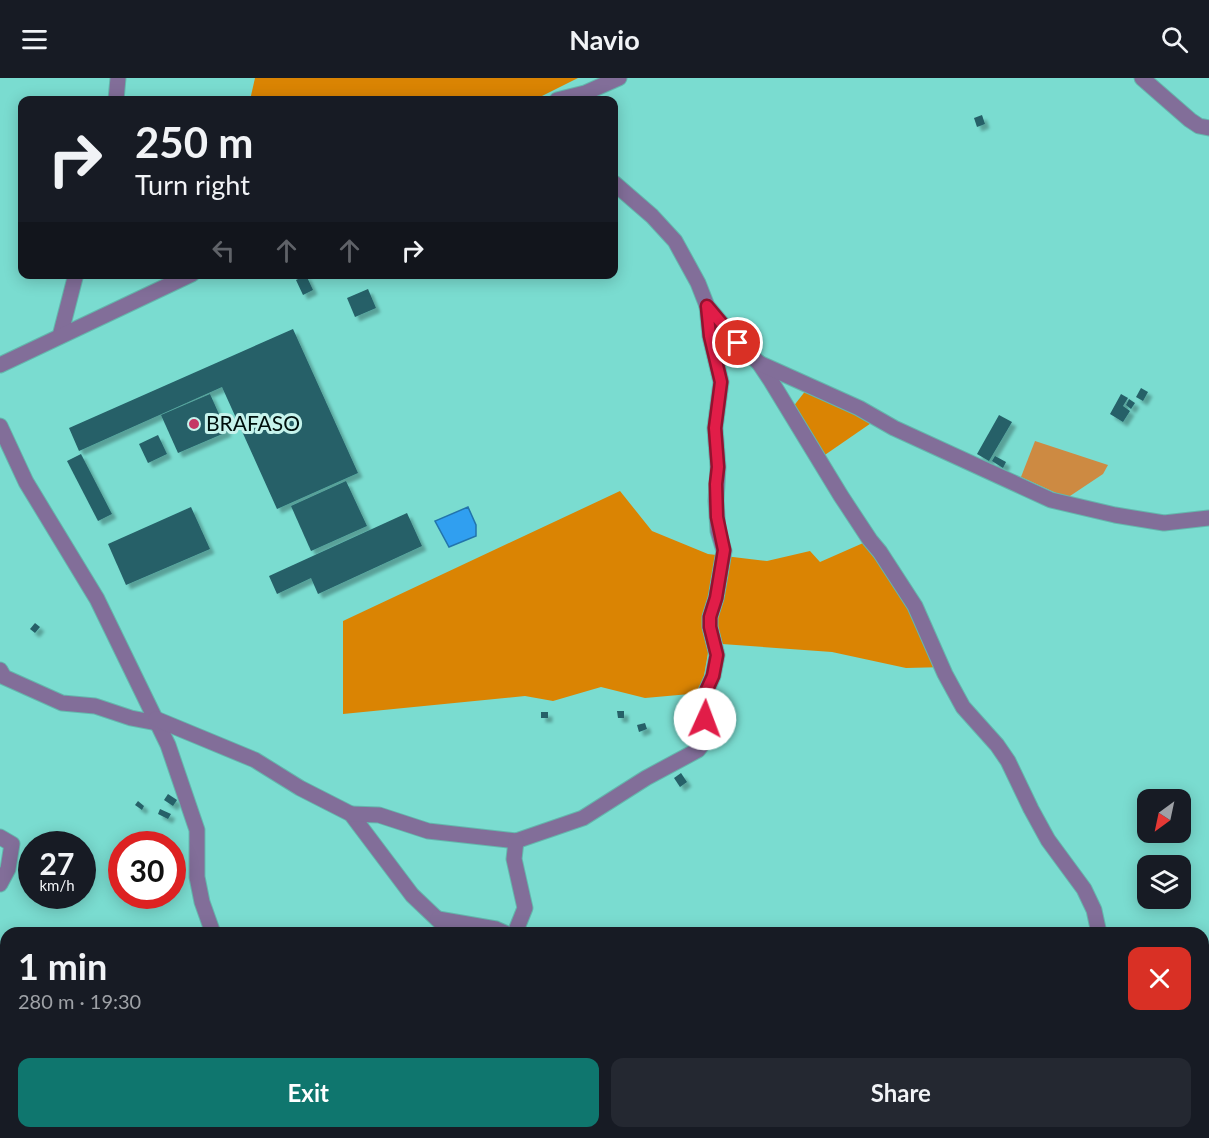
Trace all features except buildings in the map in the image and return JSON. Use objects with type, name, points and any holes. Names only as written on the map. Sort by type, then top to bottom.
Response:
[{"type":"street","points":[[116,96],[118,78]]},
{"type":"street","points":[[580,78],[585,93]]},
{"type":"street","points":[[573,96],[619,78]]},
{"type":"street","points":[[1142,78],[1190,120],[1199,126],[1209,128]]},
{"type":"street","points":[[0,670],[4,677],[62,703],[95,706],[131,718],[156,721],[255,760],[300,788],[351,814],[379,815],[428,831],[516,841],[583,818],[646,778],[698,750],[708,732],[702,705],[713,676],[717,655],[710,627],[710,617],[716,598],[724,550],[717,517],[718,467],[715,428],[721,382],[709,329],[707,306],[698,283],[675,241],[652,216],[618,186]]},
{"type":"street","points":[[60,336],[75,279]]},
{"type":"street","points":[[0,365],[181,279]]},
{"type":"street","points":[[707,306],[738,343],[759,363],[841,496],[915,606],[945,674],[963,707],[1008,761],[1048,840],[1084,889],[1094,910],[1098,927]]},
{"type":"street","points":[[759,363],[1051,500],[1115,515],[1164,523],[1209,518]]},
{"type":"street","points":[[0,426],[26,482],[97,599],[168,745],[197,830],[197,877],[202,902],[211,927]]},
{"type":"street","points":[[351,814],[412,895],[446,927]]},
{"type":"street","points":[[0,837],[12,844],[8,869],[0,884]]},
{"type":"street","points":[[516,841],[514,859],[525,908],[517,927]]},
{"type":"street","points":[[438,919],[484,927]]},
{"type":"shaded area","points":[[255,78],[578,78],[542,96],[251,96]]},
{"type":"shaded area","points":[[810,385],[877,419],[819,459],[789,412]]},
{"type":"shaded area","points":[[1035,441],[1108,465],[1103,474],[1067,498],[1021,477]]},
{"type":"shaded area","points":[[620,491],[652,531],[708,554],[767,561],[810,551],[820,562],[870,540],[946,667],[906,668],[832,652],[722,644],[709,647],[701,693],[645,698],[601,687],[553,701],[525,696],[343,714],[343,621]]},
{"type":"water","points":[[468,507],[476,525],[476,536],[449,547],[435,521]]},
{"type":"place","name":"BRAFASO","points":[[194,424]]},
{"type":"route","points":[[705,719],[703,698],[716,667],[717,655],[710,627],[710,617],[716,598],[724,550],[718,531],[716,484],[718,467],[715,428],[721,382],[712,347],[707,306],[738,343]]}]
